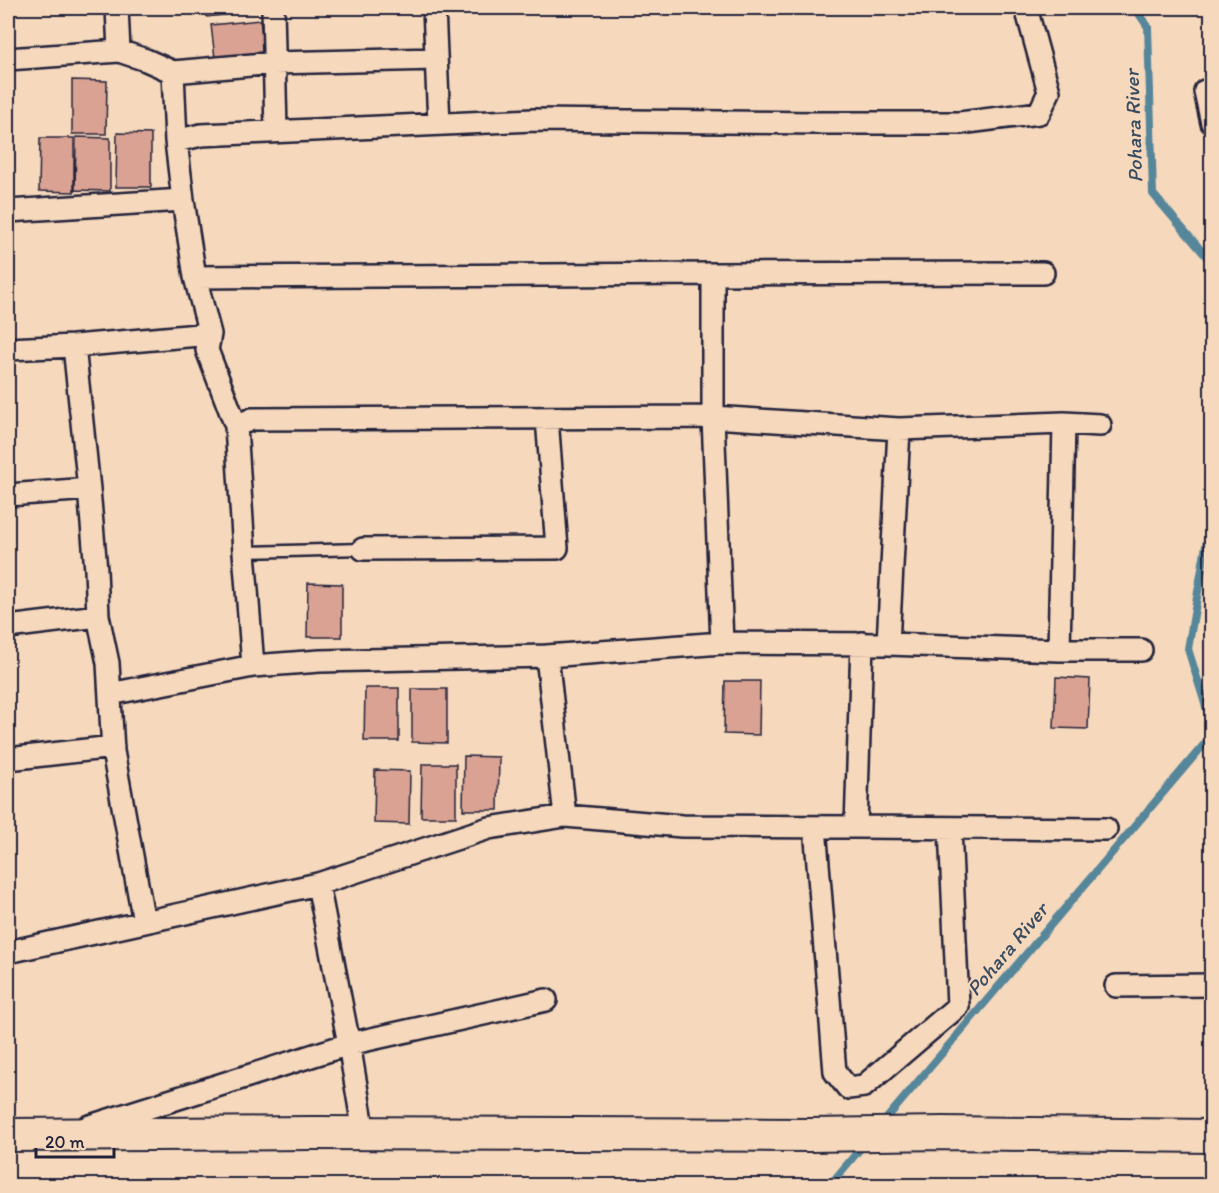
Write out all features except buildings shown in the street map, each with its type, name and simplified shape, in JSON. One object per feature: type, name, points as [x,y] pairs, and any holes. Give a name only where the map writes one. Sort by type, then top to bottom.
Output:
[{"type":"street","points":[[117,8],[119,51]]},
{"type":"street","points":[[273,8],[276,131]]},
{"type":"street","points":[[434,8],[439,124]]},
{"type":"street","points":[[176,141],[201,135],[534,120],[960,123],[1039,112],[1049,92],[1026,8]]},
{"type":"street","points":[[8,59],[119,51],[173,72],[274,63],[436,59]]},
{"type":"street","points":[[173,72],[176,141],[183,200],[195,277],[210,334],[207,350],[236,426],[253,666]]},
{"type":"street","points":[[1205,91],[1212,123]]},
{"type":"street","points":[[8,211],[183,200]]},
{"type":"street","points":[[195,277],[1042,273]]},
{"type":"street","points":[[713,274],[713,417],[722,643]]},
{"type":"street","points":[[8,349],[74,346],[210,334]]},
{"type":"street","points":[[74,346],[89,489],[98,616],[108,663],[113,747],[144,922]]},
{"type":"street","points":[[236,426],[252,419],[713,417],[899,429],[1064,423],[1100,424]]},
{"type":"street","points":[[363,549],[557,548],[547,418]]},
{"type":"street","points":[[1059,650],[1064,423]]},
{"type":"street","points":[[888,644],[899,429]]},
{"type":"street","points":[[8,495],[89,489]]},
{"type":"street","points":[[8,627],[98,616]]},
{"type":"street","points":[[110,693],[253,666],[547,656],[722,643],[1142,650]]},
{"type":"street","points":[[856,827],[862,644]]},
{"type":"street","points":[[547,656],[565,816]]},
{"type":"street","points":[[8,759],[113,747]]},
{"type":"street","points":[[8,952],[318,884],[489,828],[565,816],[682,826],[1106,830]]},
{"type":"street","points":[[815,827],[834,1072],[848,1088],[864,1086],[958,1006],[951,828]]},
{"type":"street","points":[[318,884],[364,1133]]},
{"type":"street","points":[[1116,986],[1212,985]]},
{"type":"street","points":[[63,1135],[349,1044],[546,1000]]},
{"type":"street","points":[[8,1135],[943,1133],[1212,1136]]},
{"type":"lane","points":[[244,552],[363,549]]},
{"type":"waterway","name":"Pohara River","points":[[1135,8],[1148,27],[1153,194],[1212,263]]},
{"type":"waterway","name":"Pohara River","points":[[1212,511],[1188,649],[1212,726]]},
{"type":"waterway","name":"Pohara River","points":[[881,1125],[1212,735]]},
{"type":"waterway","name":"Pohara River","points":[[829,1186],[865,1143]]}]
